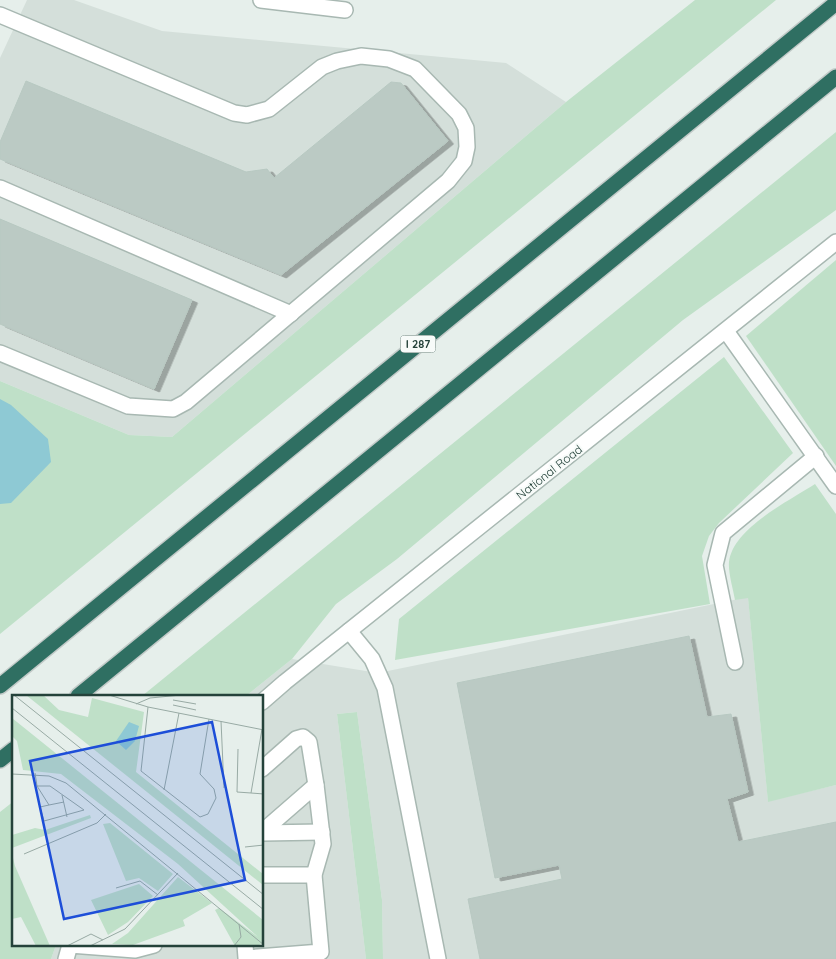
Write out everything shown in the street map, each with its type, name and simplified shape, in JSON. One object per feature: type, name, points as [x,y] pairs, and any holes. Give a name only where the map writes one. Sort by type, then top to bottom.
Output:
[{"type":"highway","name":"I 287","points":[[0,686],[836,3]]},
{"type":"highway","points":[[79,695],[836,77]]},
{"type":"highway","points":[[0,760],[12,751]]},
{"type":"street","points":[[261,0],[345,10]]},
{"type":"street","points":[[0,15],[234,113],[247,115],[268,109],[322,67],[337,61],[361,56],[389,59],[416,69],[459,114],[466,128],[467,147],[464,161],[448,182],[186,402],[173,409],[128,406],[0,352]]},
{"type":"street","points":[[0,188],[291,314]]},
{"type":"street","name":"National Road","points":[[264,700],[349,630],[836,242]]},
{"type":"street","points":[[726,331],[836,486]]},
{"type":"street","points":[[735,662],[715,565],[723,533],[816,456]]},
{"type":"street","points":[[349,630],[372,659],[385,688],[438,959]]},
{"type":"street","points":[[245,946],[246,958],[321,952],[314,875],[323,844],[309,742],[303,737],[296,739],[264,767]]},
{"type":"street","points":[[264,830],[316,785]]},
{"type":"street","points":[[264,832],[322,832]]},
{"type":"street","points":[[264,875],[314,875]]},
{"type":"street","points":[[66,959],[70,946]]},
{"type":"street","points":[[92,946],[135,948],[148,946]]},
{"type":"shaded area","points":[[27,0],[74,0],[162,31],[506,63],[566,102],[172,437],[129,435],[0,381],[0,58]]},
{"type":"shaded area","points":[[748,597],[768,801],[836,785],[836,959],[383,959],[382,900],[357,712],[337,714],[366,959],[51,959],[56,946],[264,946],[264,695],[247,695],[292,659],[378,673]]},
{"type":"green space","points":[[695,0],[776,0],[0,634],[0,381],[129,435],[172,437],[566,102]]},
{"type":"green space","points":[[836,132],[836,210],[683,320],[397,559],[336,604],[292,659],[247,695],[143,695]]},
{"type":"green space","points":[[836,260],[836,466],[746,336]]},
{"type":"green space","points":[[724,357],[793,453],[719,523],[709,536],[702,556],[710,604],[395,660],[399,619]]},
{"type":"green space","points":[[815,484],[836,514],[836,785],[768,802],[748,598],[735,600],[729,562],[740,538],[751,527],[777,507]]},
{"type":"green space","points":[[357,712],[382,900],[383,959],[366,959],[337,714]]},
{"type":"green space","points":[[12,803],[12,946],[56,946],[51,959],[0,959],[0,812]]},
{"type":"water","points":[[0,399],[11,405],[48,439],[51,462],[11,503],[0,504]]},
{"type":"building","points":[[26,81],[246,172],[267,169],[274,178],[391,82],[401,83],[448,141],[281,275],[0,159],[0,142]]},
{"type":"building","points":[[0,219],[192,300],[154,389],[0,324]]},
{"type":"building","points":[[689,636],[707,717],[731,714],[748,792],[727,799],[738,842],[836,822],[836,959],[480,959],[468,899],[562,879],[559,865],[495,878],[457,683]]}]
